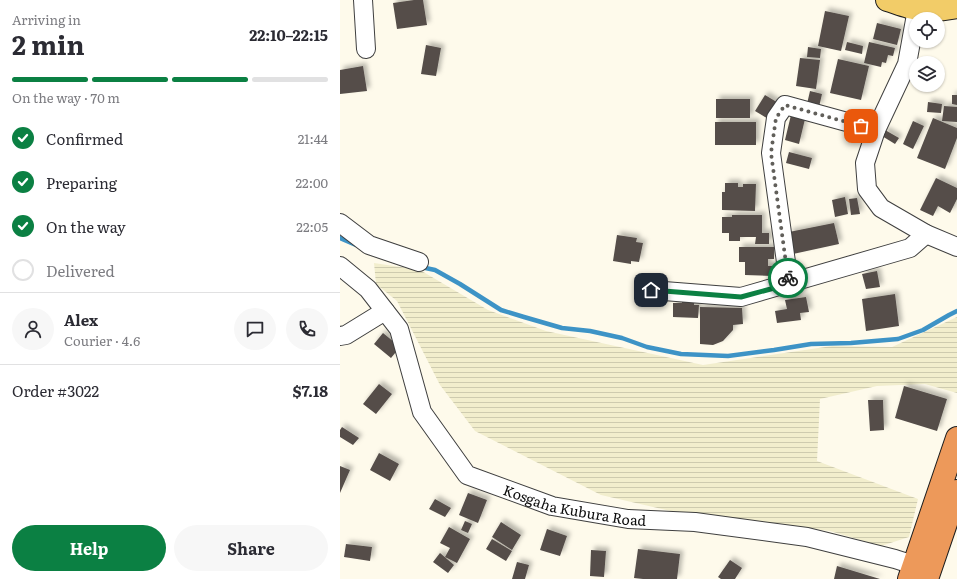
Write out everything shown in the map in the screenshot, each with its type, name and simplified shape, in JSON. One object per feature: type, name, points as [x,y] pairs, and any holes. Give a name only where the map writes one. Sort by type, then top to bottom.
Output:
[{"type":"highway","points":[[920,573],[957,438]]},
{"type":"highway","points":[[920,573],[957,491]]},
{"type":"main road","points":[[887,0],[908,7],[917,8],[934,9],[957,7]]},
{"type":"street","points":[[363,0],[366,49]]},
{"type":"street","points":[[917,8],[907,64],[876,130],[865,163],[867,189],[881,208],[926,234],[957,247]]},
{"type":"street","points":[[789,284],[771,153],[776,118],[785,105],[876,130]]},
{"type":"street","points":[[340,223],[369,245],[419,262]]},
{"type":"street","points":[[651,290],[741,297],[910,248],[926,234]]},
{"type":"street","name":"Kosgaha Kubura Road","points":[[340,266],[368,289],[399,328],[422,412],[467,475],[552,506],[628,519],[695,522],[808,537],[894,559],[920,573]]},
{"type":"street","points":[[340,336],[346,335],[385,311]]},
{"type":"shaded area","points":[[374,263],[420,270],[488,310],[546,331],[703,365],[832,346],[892,347],[957,317],[957,393],[925,384],[877,386],[820,399],[817,461],[918,499],[909,537],[881,546],[830,531],[675,512],[601,495],[475,431],[440,385],[397,301],[376,284]]},
{"type":"building","points":[[423,0],[427,25],[397,29],[393,3]]},
{"type":"building","points":[[825,11],[849,16],[841,51],[818,46]]},
{"type":"building","points":[[877,23],[901,29],[897,45],[873,39]]},
{"type":"building","points":[[847,42],[863,46],[862,54],[845,50]]},
{"type":"building","points":[[869,42],[895,48],[893,56],[888,55],[886,63],[882,62],[881,67],[864,63]]},
{"type":"building","points":[[426,45],[441,48],[436,76],[421,74]]},
{"type":"building","points":[[808,47],[821,49],[820,58],[807,57]]},
{"type":"building","points":[[800,58],[820,60],[816,89],[796,86]]},
{"type":"building","points":[[838,59],[869,66],[861,100],[830,93]]},
{"type":"building","points":[[363,66],[367,91],[340,94],[340,70]]},
{"type":"building","points":[[810,91],[822,94],[819,107],[807,104]]},
{"type":"building","points":[[765,95],[780,104],[770,120],[755,111]]},
{"type":"building","points":[[952,95],[957,95],[957,105],[952,104]]},
{"type":"building","points":[[716,99],[750,99],[750,118],[716,118]]},
{"type":"building","points":[[928,102],[942,104],[941,113],[927,112]]},
{"type":"building","points":[[944,106],[957,107],[957,122],[942,121]]},
{"type":"building","points":[[791,115],[805,119],[799,144],[785,140]]},
{"type":"building","points":[[933,118],[957,128],[957,138],[945,169],[917,158]]},
{"type":"building","points":[[913,121],[924,126],[913,149],[903,144]]},
{"type":"building","points":[[715,122],[756,122],[756,145],[715,145]]},
{"type":"building","points":[[885,130],[899,138],[895,144],[882,136]]},
{"type":"building","points":[[789,152],[812,158],[809,169],[786,163]]},
{"type":"building","points":[[936,178],[957,188],[957,199],[950,213],[938,206],[933,216],[920,210]]},
{"type":"building","points":[[725,183],[738,183],[738,187],[743,187],[743,184],[756,184],[755,211],[722,210],[722,192],[725,192]]},
{"type":"building","points":[[845,197],[848,214],[835,217],[832,200]]},
{"type":"building","points":[[857,198],[860,214],[851,215],[849,199]]},
{"type":"building","points":[[732,215],[762,215],[762,233],[769,233],[769,244],[755,244],[756,237],[740,237],[740,241],[729,241],[729,233],[722,233],[722,217],[732,217]]},
{"type":"building","points":[[834,223],[839,244],[793,254],[789,232]]},
{"type":"building","points":[[617,235],[637,238],[636,242],[643,243],[639,262],[631,261],[631,264],[613,261]]},
{"type":"building","points":[[739,247],[774,247],[774,259],[768,259],[768,266],[773,266],[773,276],[745,275],[745,262],[739,262]]},
{"type":"building","points":[[877,271],[880,287],[866,289],[862,274]]},
{"type":"building","points":[[895,294],[899,326],[866,331],[862,299]]},
{"type":"building","points":[[682,296],[695,297],[694,305],[699,305],[698,318],[673,317],[673,303],[682,303]]},
{"type":"building","points":[[806,297],[809,312],[800,313],[801,320],[777,323],[775,311],[787,309],[785,300]]},
{"type":"building","points":[[700,307],[742,308],[743,324],[733,325],[733,330],[723,341],[713,345],[700,344]]},
{"type":"building","points":[[383,333],[400,347],[391,358],[374,344]]},
{"type":"building","points":[[379,384],[392,394],[376,414],[363,404]]},
{"type":"building","points":[[904,386],[947,399],[937,431],[895,418]]},
{"type":"building","points":[[868,400],[883,400],[884,430],[870,431]]},
{"type":"building","points":[[342,427],[359,438],[353,445],[340,437],[340,430]]},
{"type":"building","points":[[379,453],[399,464],[390,481],[370,470]]},
{"type":"building","points":[[340,466],[350,470],[340,493]]},
{"type":"building","points":[[468,493],[487,500],[478,523],[459,515]]},
{"type":"building","points":[[435,499],[451,508],[445,517],[429,509]]},
{"type":"building","points":[[465,521],[472,524],[468,533],[461,530]]},
{"type":"building","points":[[501,522],[521,535],[512,550],[492,537]]},
{"type":"building","points":[[449,527],[470,539],[457,563],[445,557],[450,548],[440,543]]},
{"type":"building","points":[[547,529],[567,536],[560,556],[540,550]]},
{"type":"building","points":[[492,539],[512,551],[506,561],[486,549]]},
{"type":"building","points":[[346,544],[372,547],[370,561],[344,557]]},
{"type":"building","points":[[638,549],[680,554],[677,579],[634,578]]},
{"type":"building","points":[[591,550],[606,551],[604,577],[590,576]]},
{"type":"building","points":[[440,553],[454,565],[448,573],[433,562]]},
{"type":"building","points":[[730,560],[742,568],[735,579],[721,579],[718,577]]},
{"type":"building","points":[[517,562],[529,565],[525,579],[512,579]]},
{"type":"building","points":[[837,566],[880,579],[834,579]]},
{"type":"waterway","points":[[340,238],[356,245]]},
{"type":"waterway","points":[[421,267],[435,270],[501,310],[562,328],[590,331],[622,338],[647,347],[681,354],[728,356],[811,344],[851,343],[898,339],[923,330],[957,311]]},
{"type":"way so far","points":[[788,278],[771,153],[776,118],[785,105],[861,126]]},
{"type":"route","points":[[651,290],[741,297],[789,284],[788,278]]}]
